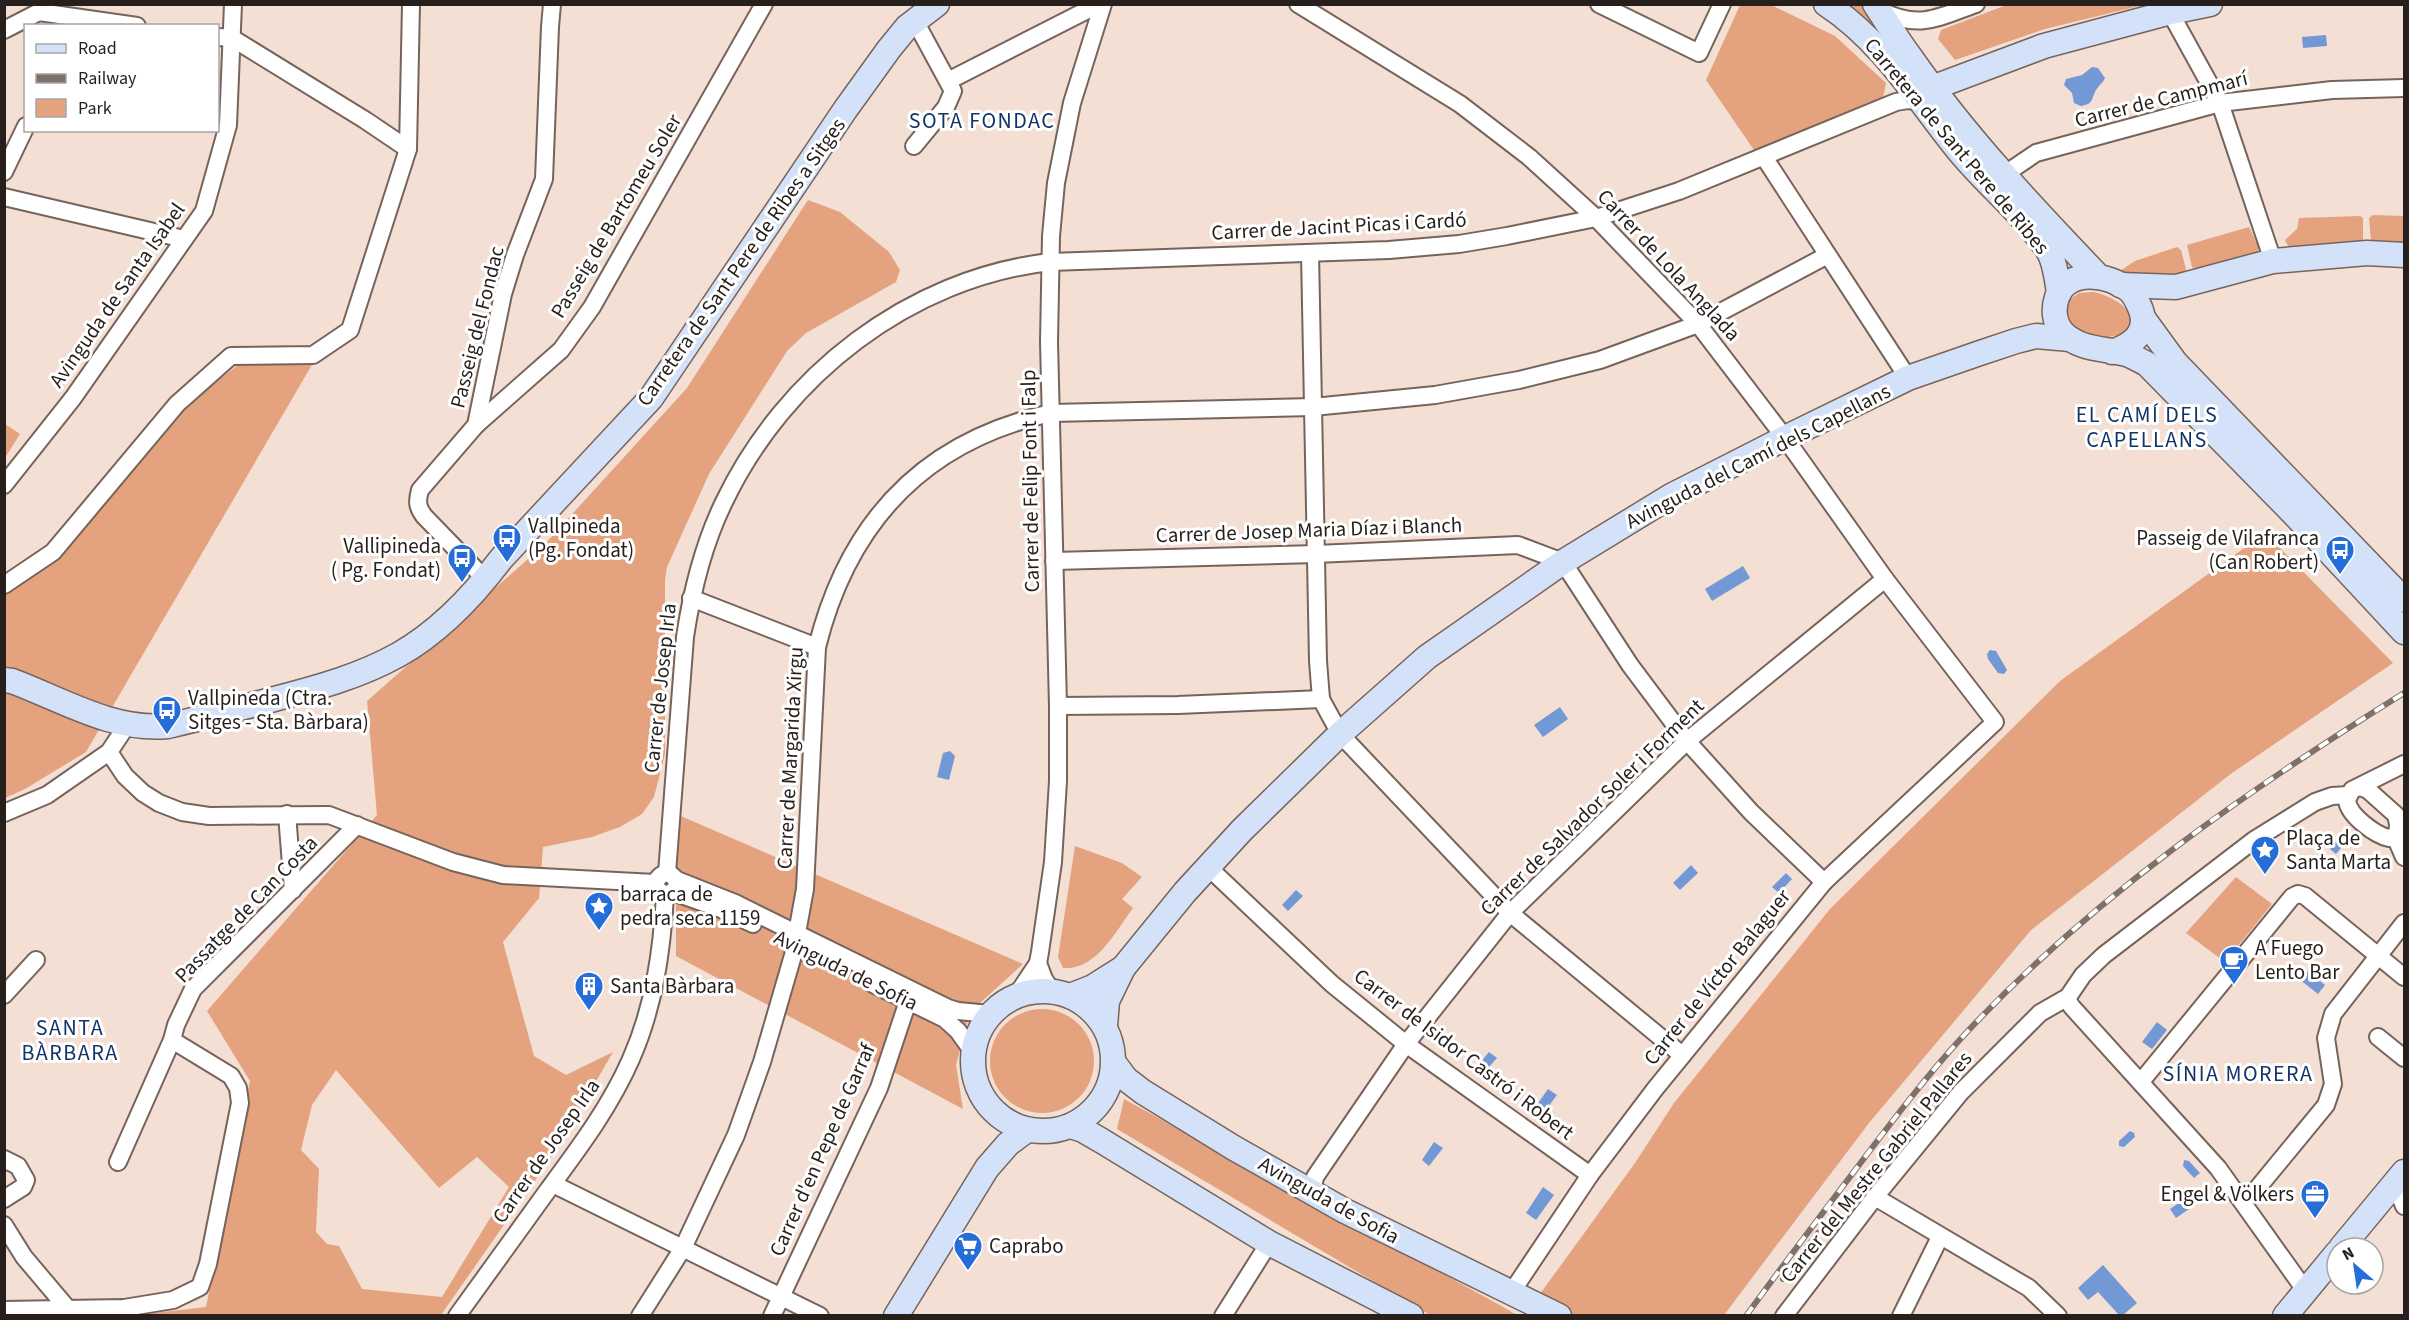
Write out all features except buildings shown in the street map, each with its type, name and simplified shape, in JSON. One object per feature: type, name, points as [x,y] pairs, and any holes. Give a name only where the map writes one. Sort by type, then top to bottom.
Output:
[{"type":"street","name":"Avinguda de Santa Isabel","points":[[4,485],[73,398],[204,211],[228,124],[225,37],[233,4]]},
{"type":"street","points":[[4,585],[53,552],[177,404],[231,356],[314,355],[350,330],[408,149],[411,4]]},
{"type":"street","name":"Passeig del Fondac","points":[[485,579],[418,509],[417,499],[420,490],[476,425],[504,294],[515,255],[544,178],[552,4]]},
{"type":"street","name":"Passeig de Bartomeu Soler","points":[[476,425],[561,350],[592,307],[764,4]]},
{"type":"street","name":"Carretera de Sant Pere de Ribes a Sitges","points":[[4,680],[21,684],[89,713],[127,725],[148,728],[168,726],[343,681],[399,654],[422,639],[443,622],[485,579],[651,398],[845,110],[889,49],[915,21],[937,4]]},
{"type":"street","points":[[948,81],[1098,4]]},
{"type":"street","name":"Carrer de Felip Font i Falp","points":[[1016,996],[1038,963],[1053,862],[1058,781],[1049,342],[1050,262],[1056,183],[1070,114],[1103,4]]},
{"type":"street","name":"Carrer de Lola Anglada","points":[[1298,4],[1460,104],[1529,157],[1596,218],[1698,324],[1785,438],[1885,579],[1995,722]]},
{"type":"street","points":[[1599,4],[1699,53],[1722,4]]},
{"type":"street","points":[[1877,7],[1900,19],[1923,22],[1976,4]]},
{"type":"street","points":[[1929,96],[1940,85],[2044,46],[2168,8],[2210,4]]},
{"type":"street","name":"Carretera de Sant Pere de Ribes","points":[[1825,6],[1866,36],[1902,76],[1929,96],[2109,281]]},
{"type":"street","name":"Carretera de Sant Pere de Ribes","points":[[1877,7],[1911,59],[1956,147],[2049,251],[2057,279],[2056,302]]},
{"type":"street","points":[[2168,8],[2220,103],[2273,261]]},
{"type":"street","points":[[4,30],[39,14],[120,24]]},
{"type":"street","points":[[914,146],[953,95],[948,81],[915,21]]},
{"type":"street","points":[[225,37],[365,120],[408,149]]},
{"type":"street","points":[[1896,102],[1901,97],[1904,87],[1902,76]]},
{"type":"street","name":"Carrer de Campmarí","points":[[2005,174],[2036,153],[2220,103],[2332,90],[2404,88]]},
{"type":"street","name":"Carrer de Jacint Picas i Cardó","points":[[1050,262],[1389,250],[1459,244],[1596,218],[1679,190],[1896,102],[1929,96]]},
{"type":"street","points":[[4,172],[24,130]]},
{"type":"street","points":[[1764,157],[1908,378]]},
{"type":"street","points":[[4,197],[184,239]]},
{"type":"street","points":[[1310,253],[1318,661],[1321,699],[1340,734],[1510,913],[1682,1055]]},
{"type":"street","points":[[2112,352],[2132,343],[2141,333],[2142,316],[2154,300],[2176,287],[2273,261],[2355,254],[2404,255]]},
{"type":"street","name":"Carrer de Margarida Xirgu","points":[[640,1316],[683,1248],[736,1135],[762,1062],[796,939],[805,889],[817,648],[826,610],[850,557],[873,522],[894,497],[920,473],[965,444],[1024,419],[1051,413],[1313,407],[1435,395],[1519,380],[1600,360],[1698,324],[1826,255]]},
{"type":"street","name":"Carrer de Josep Irla","points":[[457,1316],[603,1113],[632,1058],[647,1014],[657,974],[667,884],[685,637],[691,598],[715,523],[743,466],[777,417],[823,369],[875,328],[927,298],[987,275],[1025,265],[1050,262]]},
{"type":"street","points":[[2176,287],[2085,277],[2074,280],[2056,302],[2056,320],[2060,330],[2070,339],[2085,346],[2123,353],[2147,364],[2296,516],[2404,632]]},
{"type":"street","points":[[2109,281],[2130,291],[2137,301],[2142,316],[2175,362],[2404,600]]},
{"type":"street","name":"Avinguda del Camí dels Capellans","points":[[1104,1026],[1107,1001],[1123,968],[1208,867],[1242,830],[1340,734],[1426,657],[1563,562],[1671,496],[1908,378],[2016,340],[2040,326],[2056,302]]},
{"type":"street","name":"Avinguda del Camí dels Capellans","points":[[2016,340],[2045,336],[2070,339]]},
{"type":"street","name":"Carrer de Josep Maria Díaz i Blanch","points":[[1054,561],[1316,554],[1518,545],[1563,562]]},
{"type":"street","points":[[1563,562],[1630,665],[1686,741],[1751,812],[1824,882]]},
{"type":"street","name":"Carrer de Salvador Soler i Forment","points":[[1312,1193],[1315,1177],[1406,1044],[1510,913],[1686,741],[1885,579]]},
{"type":"street","points":[[691,598],[817,648]]},
{"type":"street","points":[[1058,706],[1178,705],[1321,699]]},
{"type":"street","name":"Carrer de Víctor Balaguer","points":[[1511,1293],[1590,1175],[1682,1055],[1824,882],[1995,722]]},
{"type":"street","points":[[4,813],[46,795],[109,752],[127,725]]},
{"type":"street","name":"Avinguda de Sofia","points":[[109,752],[125,776],[143,793],[159,803],[182,812],[209,816],[328,815],[453,862],[503,875],[667,884],[948,1008],[990,1014]]},
{"type":"street","points":[[2390,808],[2384,787],[2386,781],[2399,767]]},
{"type":"street","name":"Carrer del Mestre Gabriel Pallares","points":[[1789,1314],[1875,1197],[1961,1092],[2040,1013],[2068,997],[2083,975],[2104,955],[2254,840],[2315,802],[2354,791],[2399,767]]},
{"type":"street","points":[[2397,835],[2383,837],[2348,808],[2354,791],[2368,790],[2390,808],[2398,819],[2397,835],[2404,857]]},
{"type":"street","points":[[287,814],[293,890]]},
{"type":"street","name":"Passatge de Can Costa","points":[[118,1162],[193,989],[357,825]]},
{"type":"street","name":"Carrer de Isidor Castró i Robert","points":[[1208,867],[1332,984],[1406,1044],[1590,1175]]},
{"type":"street","points":[[2142,1084],[2144,1078],[2284,906],[2298,894],[2305,896],[2404,977]]},
{"type":"street","points":[[2238,1195],[2248,1196],[2256,1190],[2326,1105],[2333,1084],[2327,1045],[2329,1026],[2341,1002],[2404,923]]},
{"type":"street","name":"Avinguda de Sofia","points":[[796,939],[945,1019],[958,1031],[973,1052]]},
{"type":"street","points":[[4,994],[36,960]]},
{"type":"street","points":[[1038,963],[1044,979],[1061,994],[1090,1008],[1104,1026],[1112,1044],[1114,1063],[1110,1083],[1101,1101],[1088,1116],[1071,1126],[1049,1132],[1027,1130],[1006,1122],[990,1109],[979,1092],[973,1072],[973,1052],[979,1032],[990,1014],[1016,996],[1035,991],[1061,994]]},
{"type":"street","name":"Avinguda del Camí dels Capellans","points":[[1061,994],[1093,987],[1123,968]]},
{"type":"street","points":[[2068,997],[2072,1007],[2218,1168],[2305,1290]]},
{"type":"street","name":"Carrer d'en Pepe de Garraf","points":[[772,1316],[879,1088],[908,1001]]},
{"type":"street","points":[[2378,1037],[2404,1058]]},
{"type":"street","points":[[4,1310],[124,1308],[173,1300],[200,1287],[208,1263],[240,1103],[238,1088],[231,1076],[172,1041]]},
{"type":"street","name":"Avinguda de Sofia","points":[[1114,1063],[1126,1079],[1143,1092],[1312,1193],[1400,1239],[1559,1316]]},
{"type":"street","points":[[987,1168],[994,1134],[990,1109]]},
{"type":"street","points":[[1071,1126],[1102,1141],[1269,1243],[1411,1316]]},
{"type":"street","points":[[896,1316],[987,1168],[1008,1144],[1027,1130]]},
{"type":"street","points":[[4,1159],[18,1166],[26,1180],[23,1187],[4,1199]]},
{"type":"street","points":[[553,1184],[820,1316]]},
{"type":"street","points":[[2353,1236],[2401,1187]]},
{"type":"street","points":[[1875,1197],[2029,1288],[2054,1314]]},
{"type":"street","points":[[4,1225],[24,1257],[68,1309]]},
{"type":"street","points":[[1901,1316],[1940,1237]]},
{"type":"street","points":[[1223,1316],[1269,1243]]},
{"type":"street","points":[[2285,1316],[2325,1267]]},
{"type":"green space","points":[[1769,4],[1835,36],[1886,83],[1883,98],[1756,153],[1706,80],[1740,5]]},
{"type":"green space","points":[[2009,4],[2143,5],[2045,29],[1955,60],[1938,39],[1941,30]]},
{"type":"green space","points":[[1841,5],[1866,5],[1898,52]]},
{"type":"green space","points":[[808,200],[840,212],[889,252],[900,270],[896,282],[806,333],[787,351],[709,474],[667,567],[665,580],[665,754],[654,797],[642,814],[620,827],[592,837],[543,847],[539,898],[503,942],[534,1056],[566,1075],[613,1052],[557,1149],[441,1315],[129,1316],[206,1307],[250,1081],[207,1011],[377,815],[367,701],[544,545],[687,388]],"holes":[[[336,1070],[439,1188],[477,1157],[509,1187],[442,1297],[362,1289],[339,1246],[327,1244],[316,1232],[319,1169],[301,1150],[312,1105]]]},
{"type":"green space","points":[[2373,215],[2404,216],[2404,243],[2371,241],[2369,218]]},
{"type":"green space","points":[[2360,216],[2363,218],[2363,240],[2360,242],[2292,247],[2288,246],[2285,240],[2297,229],[2299,218]]},
{"type":"green space","points":[[2249,227],[2259,248],[2257,253],[2196,269],[2192,267],[2187,245]]},
{"type":"green space","points":[[2177,247],[2181,250],[2186,269],[2184,273],[2154,279],[2123,274],[2120,271],[2135,261]]},
{"type":"green space","points":[[2093,292],[2115,300],[2128,311],[2131,317],[2130,324],[2125,331],[2111,337],[2102,337],[2084,332],[2071,322],[2066,314],[2066,302],[2079,293]]},
{"type":"green space","points":[[313,363],[86,752],[25,789],[5,798],[5,593],[71,545],[182,408],[238,365]]},
{"type":"green space","points":[[5,424],[20,434],[5,458]]},
{"type":"green space","points":[[2265,533],[2393,663],[2232,773],[2031,930],[1869,1123],[1724,1315],[1572,1315],[1540,1294],[1635,1163],[1674,1103],[1830,909],[2060,681]]},
{"type":"green space","points":[[676,814],[1023,964],[970,1012],[956,1065],[963,1109],[676,956]]},
{"type":"green space","points":[[1075,846],[1122,863],[1142,877],[1122,899],[1133,908],[1104,948],[1085,963],[1063,968],[1058,957]]},
{"type":"green space","points":[[2236,877],[2272,904],[2225,962],[2186,933]]},
{"type":"green space","points":[[1042,1009],[1062,1013],[1079,1024],[1090,1041],[1094,1061],[1090,1081],[1079,1098],[1062,1109],[1042,1113],[1022,1109],[1005,1098],[994,1081],[990,1061],[994,1041],[1005,1024],[1022,1013]]},
{"type":"green space","points":[[1124,1099],[1517,1315],[1430,1315],[1117,1129]]},
{"type":"water","points":[[2326,35],[2327,46],[2303,48],[2302,37]]},
{"type":"water","points":[[2092,67],[2098,68],[2105,78],[2096,90],[2092,101],[2081,106],[2074,103],[2072,93],[2064,85],[2066,79],[2082,75]]},
{"type":"water","points":[[1743,566],[1750,578],[1712,601],[1705,589]]},
{"type":"water","points":[[1990,650],[1996,651],[2007,670],[2004,674],[1998,673],[1988,659],[1987,654]]},
{"type":"water","points":[[1560,707],[1568,719],[1543,737],[1534,725]]},
{"type":"water","points":[[950,751],[955,756],[949,780],[937,777],[943,753]]},
{"type":"water","points":[[2343,833],[2349,838],[2336,854],[2330,849]]},
{"type":"water","points":[[1691,865],[1698,873],[1680,890],[1673,883]]},
{"type":"water","points":[[1786,873],[1792,879],[1779,893],[1772,887]]},
{"type":"water","points":[[1296,890],[1303,896],[1288,911],[1282,905]]},
{"type":"water","points":[[2306,970],[2325,985],[2318,994],[2299,979]]},
{"type":"water","points":[[2157,1022],[2167,1030],[2152,1049],[2142,1042]]},
{"type":"water","points":[[1489,1052],[1497,1058],[1481,1076],[1474,1070]]},
{"type":"water","points":[[1548,1089],[1557,1095],[1542,1115],[1534,1109]]},
{"type":"water","points":[[2130,1131],[2135,1137],[2124,1147],[2119,1146],[2119,1141]]},
{"type":"water","points":[[1434,1142],[1443,1148],[1429,1166],[1422,1160]]},
{"type":"water","points":[[2184,1160],[2189,1161],[2200,1173],[2194,1178],[2183,1166]]},
{"type":"water","points":[[1543,1187],[1554,1195],[1536,1220],[1526,1213]]},
{"type":"water","points":[[2186,1198],[2192,1207],[2176,1218],[2170,1209]]},
{"type":"water","points":[[2103,1265],[2137,1303],[2123,1315],[2119,1315],[2098,1292],[2088,1300],[2078,1288]]},
{"type":"railway","points":[[1746,1316],[1911,1098],[1966,1033],[2015,983],[2066,936],[2174,848],[2230,807],[2404,693]]},
{"type":"railway","points":[[1783,1279],[1818,1233]]},
{"type":"place","name":"Vallpineda (Pg. Fondat)","points":[[507,564]]},
{"type":"place","name":"Passeig de Vilafranca (Can Robert)","points":[[2340,576]]},
{"type":"place","name":"Vallipineda ( Pg. Fondat)","points":[[462,584]]},
{"type":"place","name":"Vallpineda (Ctra. Sitges - Sta. Bàrbara)","points":[[167,736]]},
{"type":"place","name":"Plaça de Santa Marta","points":[[2265,876]]},
{"type":"place","name":"barraca de pedra seca 1159","points":[[599,932]]},
{"type":"place","name":"A Fuego Lento Bar","points":[[2234,986]]},
{"type":"place","name":"Santa Bàrbara","points":[[589,1012]]},
{"type":"place","name":"Engel & Völkers","points":[[2315,1220]]},
{"type":"place","name":"Caprabo","points":[[968,1272]]},
{"type":"district","name":"SOTA FONDAC","points":[[982,120]]},
{"type":"district","name":"EL CAMÍ DELS CAPELLANS","points":[[2147,426]]},
{"type":"district","name":"SANTA BÀRBARA","points":[[70,1040]]},
{"type":"district","name":"SÍNIA MORERA","points":[[2238,1073]]}]
